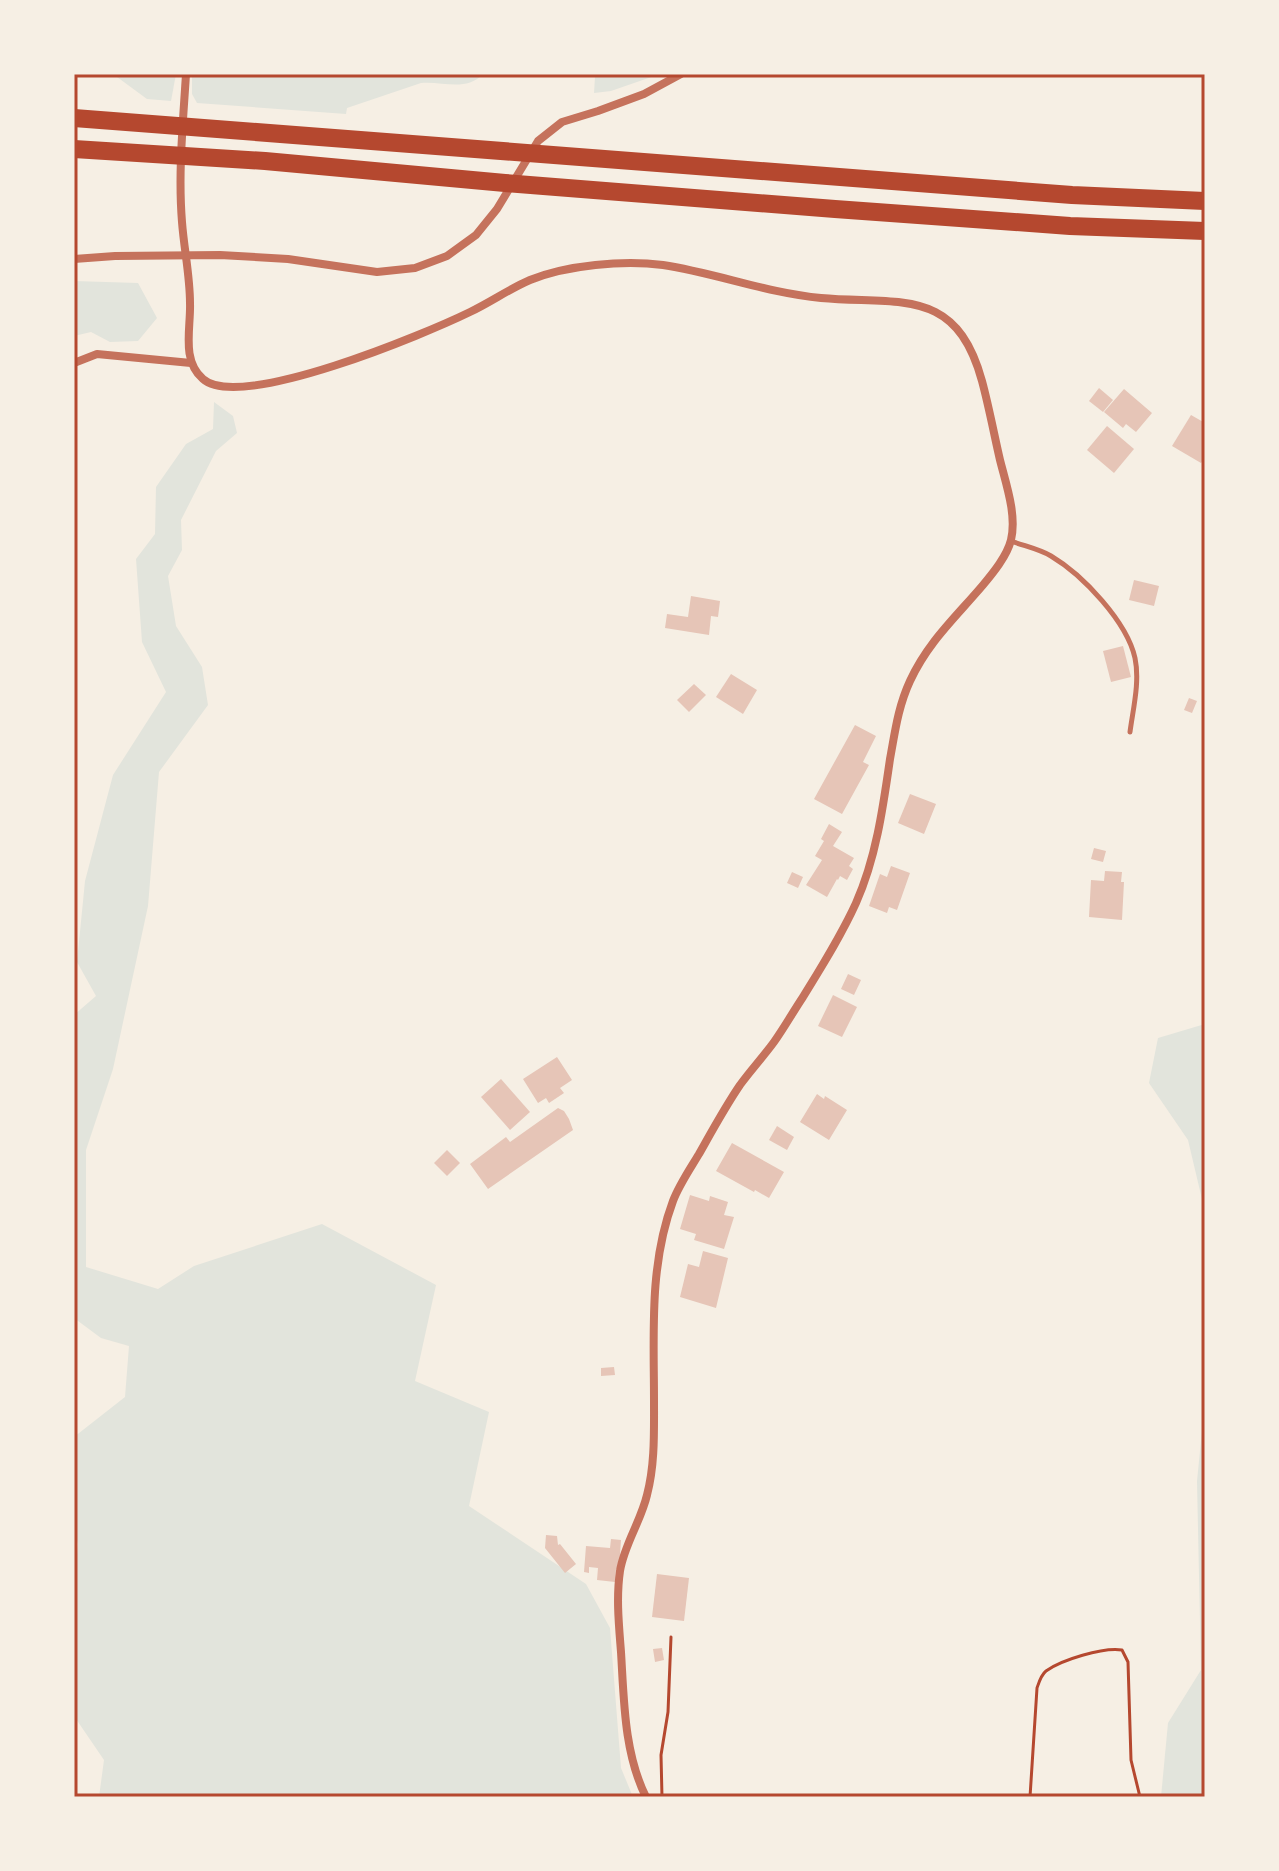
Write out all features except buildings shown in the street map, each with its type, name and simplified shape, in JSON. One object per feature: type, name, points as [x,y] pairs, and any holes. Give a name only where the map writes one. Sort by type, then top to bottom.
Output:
[{"type":"highway","points":[[74,118],[1072,195],[1205,201]]},
{"type":"highway","points":[[74,149],[1070,226],[1205,231]]},
{"type":"street","points":[[186,74],[180,187],[190,299],[189,345],[191,363],[206,383],[216,387],[255,386],[292,378],[369,354],[471,312],[531,279],[573,269],[615,264],[664,265],[818,298],[913,304],[937,312],[956,327],[971,347],[982,380],[1008,493],[1012,518],[1011,541],[997,567],[932,642],[911,678],[894,725],[873,856],[858,899],[835,946],[774,1042],[726,1107],[675,1196],[661,1241],[654,1296],[654,1435],[648,1494],[620,1568],[618,1611],[628,1736],[635,1773],[646,1797]]},
{"type":"street","points":[[74,259],[186,254],[288,259],[377,272],[415,268],[447,256],[476,235],[497,209],[538,141],[562,122],[644,94],[681,74]]},
{"type":"street","points":[[74,363],[97,354],[191,363]]},
{"type":"lane","points":[[1011,541],[1050,556],[1075,574],[1110,611],[1128,636],[1136,661],[1136,691],[1130,732]]},
{"type":"path","points":[[662,1797],[661,1755],[668,1712],[671,1637]]},
{"type":"path","points":[[1030,1797],[1037,1688],[1043,1673],[1065,1661],[1112,1648],[1122,1650],[1128,1662],[1131,1760],[1140,1797]]},
{"type":"shaded area","points":[[113,74],[176,74],[171,101],[147,99]]},
{"type":"shaded area","points":[[192,74],[483,74],[469,83],[421,83],[347,108],[346,114],[197,103],[192,94]]},
{"type":"shaded area","points":[[594,74],[660,74],[611,91],[594,93]]},
{"type":"shaded area","points":[[74,281],[138,283],[157,318],[138,341],[110,342],[91,332],[74,336]]},
{"type":"shaded area","points":[[214,402],[233,416],[237,433],[216,451],[181,520],[182,550],[168,576],[176,626],[202,667],[208,705],[159,772],[148,906],[113,1069],[86,1150],[86,1267],[158,1289],[194,1266],[322,1224],[436,1285],[415,1381],[489,1412],[469,1506],[586,1584],[610,1628],[621,1768],[633,1797],[99,1797],[104,1760],[74,1716],[74,1587],[78,1544],[74,1527],[74,1437],[125,1397],[129,1346],[101,1338],[74,1318],[74,1015],[96,996],[77,962],[85,881],[113,775],[166,692],[142,642],[136,559],[155,534],[156,487],[186,444],[213,429]]},
{"type":"shaded area","points":[[1205,1024],[1205,1212],[1188,1140],[1149,1083],[1158,1038]]},
{"type":"shaded area","points":[[1205,1401],[1205,1797],[1161,1797],[1168,1723],[1201,1670],[1197,1481]]}]
